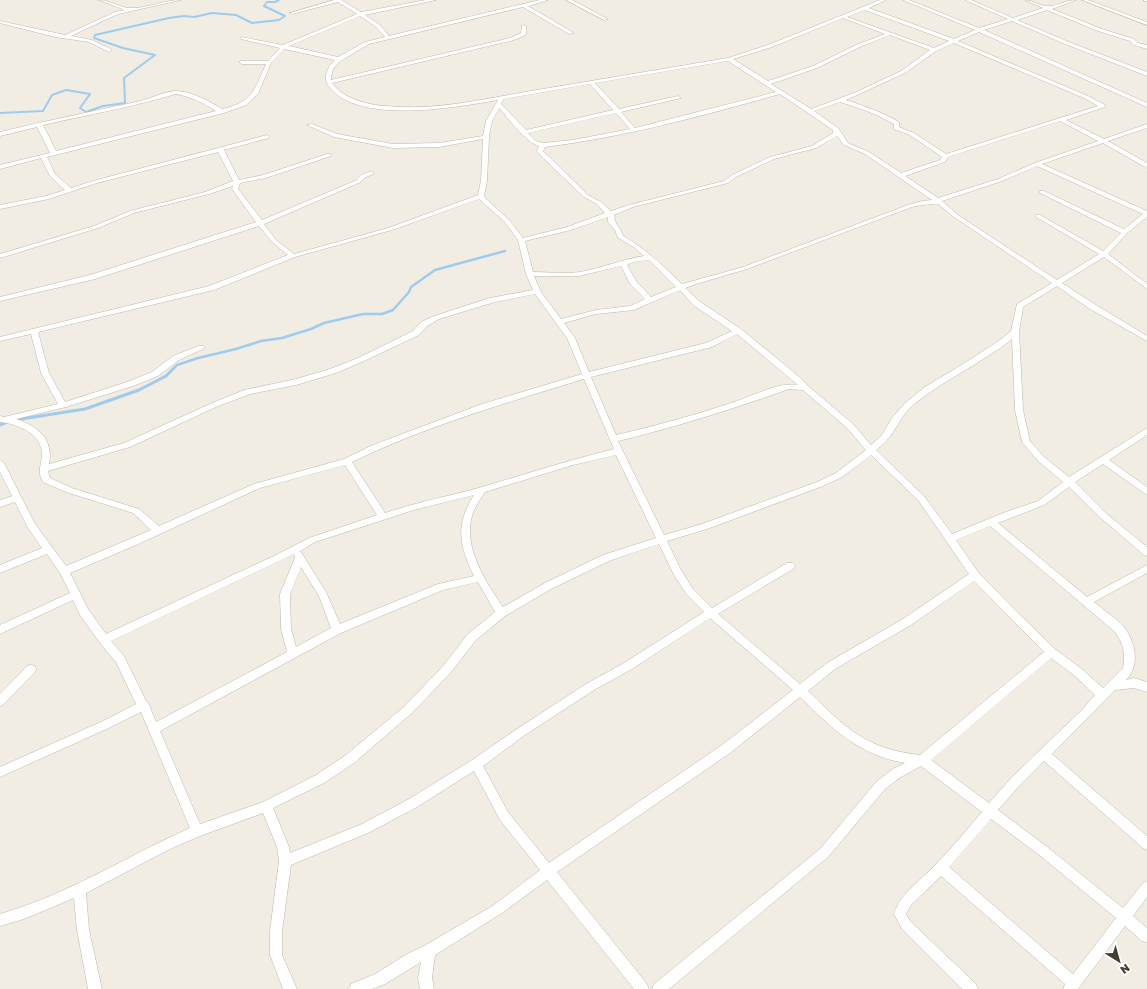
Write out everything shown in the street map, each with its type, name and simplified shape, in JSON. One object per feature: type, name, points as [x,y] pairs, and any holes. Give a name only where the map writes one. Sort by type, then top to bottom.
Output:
[{"type":"street","points":[[101,0],[130,10]]},
{"type":"street","points":[[65,37],[117,14],[179,0]]},
{"type":"street","points":[[292,13],[338,0],[376,24],[387,37]]},
{"type":"street","points":[[0,167],[234,108],[250,100],[256,93],[269,63],[282,47],[360,14],[434,0]]},
{"type":"street","points":[[546,0],[367,43],[340,59],[330,69],[328,76],[330,82],[332,87],[337,92],[349,100],[389,108],[430,108],[502,98],[729,59],[770,46],[884,0]]},
{"type":"street","points":[[568,0],[606,19]]},
{"type":"street","points":[[905,0],[979,30],[1147,106]]},
{"type":"street","points":[[967,0],[1067,44],[1147,74]]},
{"type":"street","points":[[1027,0],[1100,30],[1126,38],[1147,48]]},
{"type":"street","points":[[810,111],[840,100],[903,72],[934,50],[979,30],[1074,0]]},
{"type":"street","points":[[1084,0],[1147,24]]},
{"type":"street","points":[[523,5],[571,33]]},
{"type":"street","points":[[865,8],[953,41],[1080,94],[1103,106],[1062,120],[1016,132],[945,156],[943,161],[899,176]]},
{"type":"street","points":[[844,17],[934,50]]},
{"type":"street","points":[[0,22],[65,37],[90,41],[109,50]]},
{"type":"street","points":[[330,82],[512,39],[524,34],[524,26]]},
{"type":"street","points":[[768,84],[815,68],[858,46],[889,34]]},
{"type":"street","points":[[243,38],[340,59]]},
{"type":"street","points":[[729,59],[836,129],[846,144],[867,153],[939,202],[956,216],[1056,282],[1147,339]]},
{"type":"street","points":[[242,62],[269,63]]},
{"type":"street","points":[[591,82],[633,130]]},
{"type":"street","points":[[0,134],[39,124],[139,103],[176,92],[189,95],[210,104],[222,112]]},
{"type":"street","points":[[498,104],[523,132],[534,142],[543,145],[565,143],[633,130],[781,92]]},
{"type":"street","points":[[502,98],[489,121],[486,137],[484,181],[481,196],[483,200],[507,221],[521,240],[530,274],[537,292],[571,338],[613,439],[677,572],[690,592],[711,613],[800,690],[836,725],[862,744],[903,758],[922,760],[1085,884],[1147,936]]},
{"type":"street","points":[[523,132],[678,98]]},
{"type":"street","points":[[840,100],[867,108],[889,118],[897,123],[896,128],[912,134],[945,156]]},
{"type":"street","points":[[1062,120],[1147,166]]},
{"type":"street","points":[[39,124],[54,154]]},
{"type":"street","points":[[310,125],[336,136],[393,146],[439,145],[486,137]]},
{"type":"street","points":[[559,322],[596,312],[623,310],[693,282],[745,268],[910,206],[922,203],[939,202],[941,199],[1000,180],[1037,164],[1105,142],[1147,126]]},
{"type":"street","points":[[521,240],[569,229],[611,215],[631,206],[726,182],[734,176],[772,158],[814,147],[836,134],[836,129]]},
{"type":"street","points":[[0,207],[47,198],[69,190],[267,137]]},
{"type":"street","points":[[543,145],[540,148],[540,151],[545,157],[586,196],[598,203],[611,215],[611,222],[618,230],[620,237],[650,258],[702,308],[738,331],[800,382],[805,388],[850,426],[871,450],[921,498],[975,575],[1051,652],[1079,673],[1103,695]]},
{"type":"street","points":[[220,149],[237,182],[235,189],[274,241],[293,256]]},
{"type":"street","points":[[0,256],[96,227],[132,212],[237,182],[264,177],[329,155]]},
{"type":"street","points":[[42,156],[52,175],[69,190]]},
{"type":"street","points":[[1037,164],[1147,213],[1125,232],[1104,254],[1056,282],[1020,306],[1015,332],[1019,410],[1026,442],[1105,517],[1147,552]]},
{"type":"street","points":[[0,299],[92,277],[260,223],[360,181],[362,177],[371,173]]},
{"type":"street","points":[[1042,192],[1125,232]]},
{"type":"street","points":[[0,339],[211,288],[293,256],[390,229],[481,196]]},
{"type":"street","points":[[1038,216],[1142,278],[1147,287]]},
{"type":"street","points":[[530,274],[579,274],[623,264],[631,260],[650,258]]},
{"type":"street","points":[[623,264],[633,282],[650,300]]},
{"type":"street","points":[[43,469],[95,455],[138,440],[210,406],[241,394],[304,380],[335,370],[416,333],[423,325],[430,321],[457,311],[494,298],[513,294],[537,292]]},
{"type":"street","points":[[34,330],[45,373],[63,405]]},
{"type":"street","points":[[64,571],[257,486],[347,460],[412,433],[485,406],[653,357],[709,345],[738,331]]},
{"type":"street","points":[[0,920],[24,913],[80,890],[168,844],[197,831],[266,806],[320,779],[356,755],[409,710],[447,669],[472,637],[501,613],[548,586],[606,558],[662,539],[704,528],[820,484],[838,475],[871,450],[885,437],[895,420],[908,405],[928,388],[986,353],[1015,332]]},
{"type":"street","points":[[2,419],[63,405],[130,384],[149,376],[176,358],[201,348]]},
{"type":"street","points":[[613,439],[647,431],[738,404],[788,386],[805,388]]},
{"type":"street","points":[[2,419],[36,432],[46,451],[43,469],[46,480],[69,490],[136,511],[158,530]]},
{"type":"street","points":[[949,539],[1006,515],[1041,503],[1069,482],[1147,431]]},
{"type":"street","points":[[104,640],[279,558],[296,548],[332,533],[383,517],[482,490],[572,462],[619,450]]},
{"type":"street","points":[[347,460],[383,517]]},
{"type":"street","points":[[1103,460],[1147,492]]},
{"type":"street","points":[[0,463],[31,526],[64,571],[84,612],[120,659],[144,705],[197,831]]},
{"type":"street","points":[[482,490],[466,518],[465,535],[469,553],[480,578],[501,613]]},
{"type":"street","points":[[0,504],[16,498]]},
{"type":"street","points":[[970,989],[902,919],[900,914],[902,908],[907,901],[941,868],[1016,781],[1126,673],[1128,668],[1128,643],[1125,636],[1118,628],[991,522]]},
{"type":"street","points":[[296,548],[299,559],[323,595],[337,630]]},
{"type":"street","points":[[0,570],[48,550]]},
{"type":"street","points":[[292,654],[286,629],[285,594],[299,559]]},
{"type":"street","points":[[285,861],[366,828],[413,803],[476,764],[540,718],[590,687],[628,666],[711,613],[790,566]]},
{"type":"street","points":[[1086,602],[1147,569]]},
{"type":"street","points":[[356,989],[380,979],[498,909],[642,806],[726,749],[831,666],[907,622],[975,575]]},
{"type":"street","points":[[154,729],[337,630],[441,587],[480,578]]},
{"type":"street","points":[[0,630],[75,595]]},
{"type":"street","points":[[659,989],[824,853],[881,785],[897,773],[922,760],[1051,652]]},
{"type":"street","points":[[0,702],[31,670]]},
{"type":"street","points":[[1113,686],[1134,682],[1147,687]]},
{"type":"street","points":[[0,772],[107,724],[144,705]]},
{"type":"street","points":[[1044,754],[1147,844]]},
{"type":"street","points":[[476,764],[504,816],[642,989]]},
{"type":"street","points":[[266,806],[283,847],[285,861],[276,931],[276,955],[290,989]]},
{"type":"street","points":[[941,868],[1072,986],[1147,887]]},
{"type":"street","points":[[80,890],[83,930],[95,989]]},
{"type":"street","points":[[427,989],[425,978],[428,951]]},
{"type":"waterway","points":[[0,113],[43,111],[52,95],[66,90],[90,94],[80,108],[86,112],[103,106],[125,103],[124,78],[155,55],[123,48],[94,38],[95,35],[169,18],[184,16],[194,17],[212,13],[236,15],[252,23],[279,20],[285,16],[264,6],[267,2],[275,2],[279,0]]},
{"type":"waterway","points":[[15,420],[85,409],[139,390],[166,376],[177,365],[198,358],[236,349],[261,341],[282,338],[311,329],[324,323],[363,314],[382,314],[393,310],[409,292],[411,287],[435,270],[505,251]]},
{"type":"waterway","points":[[0,425],[7,422]]}]
